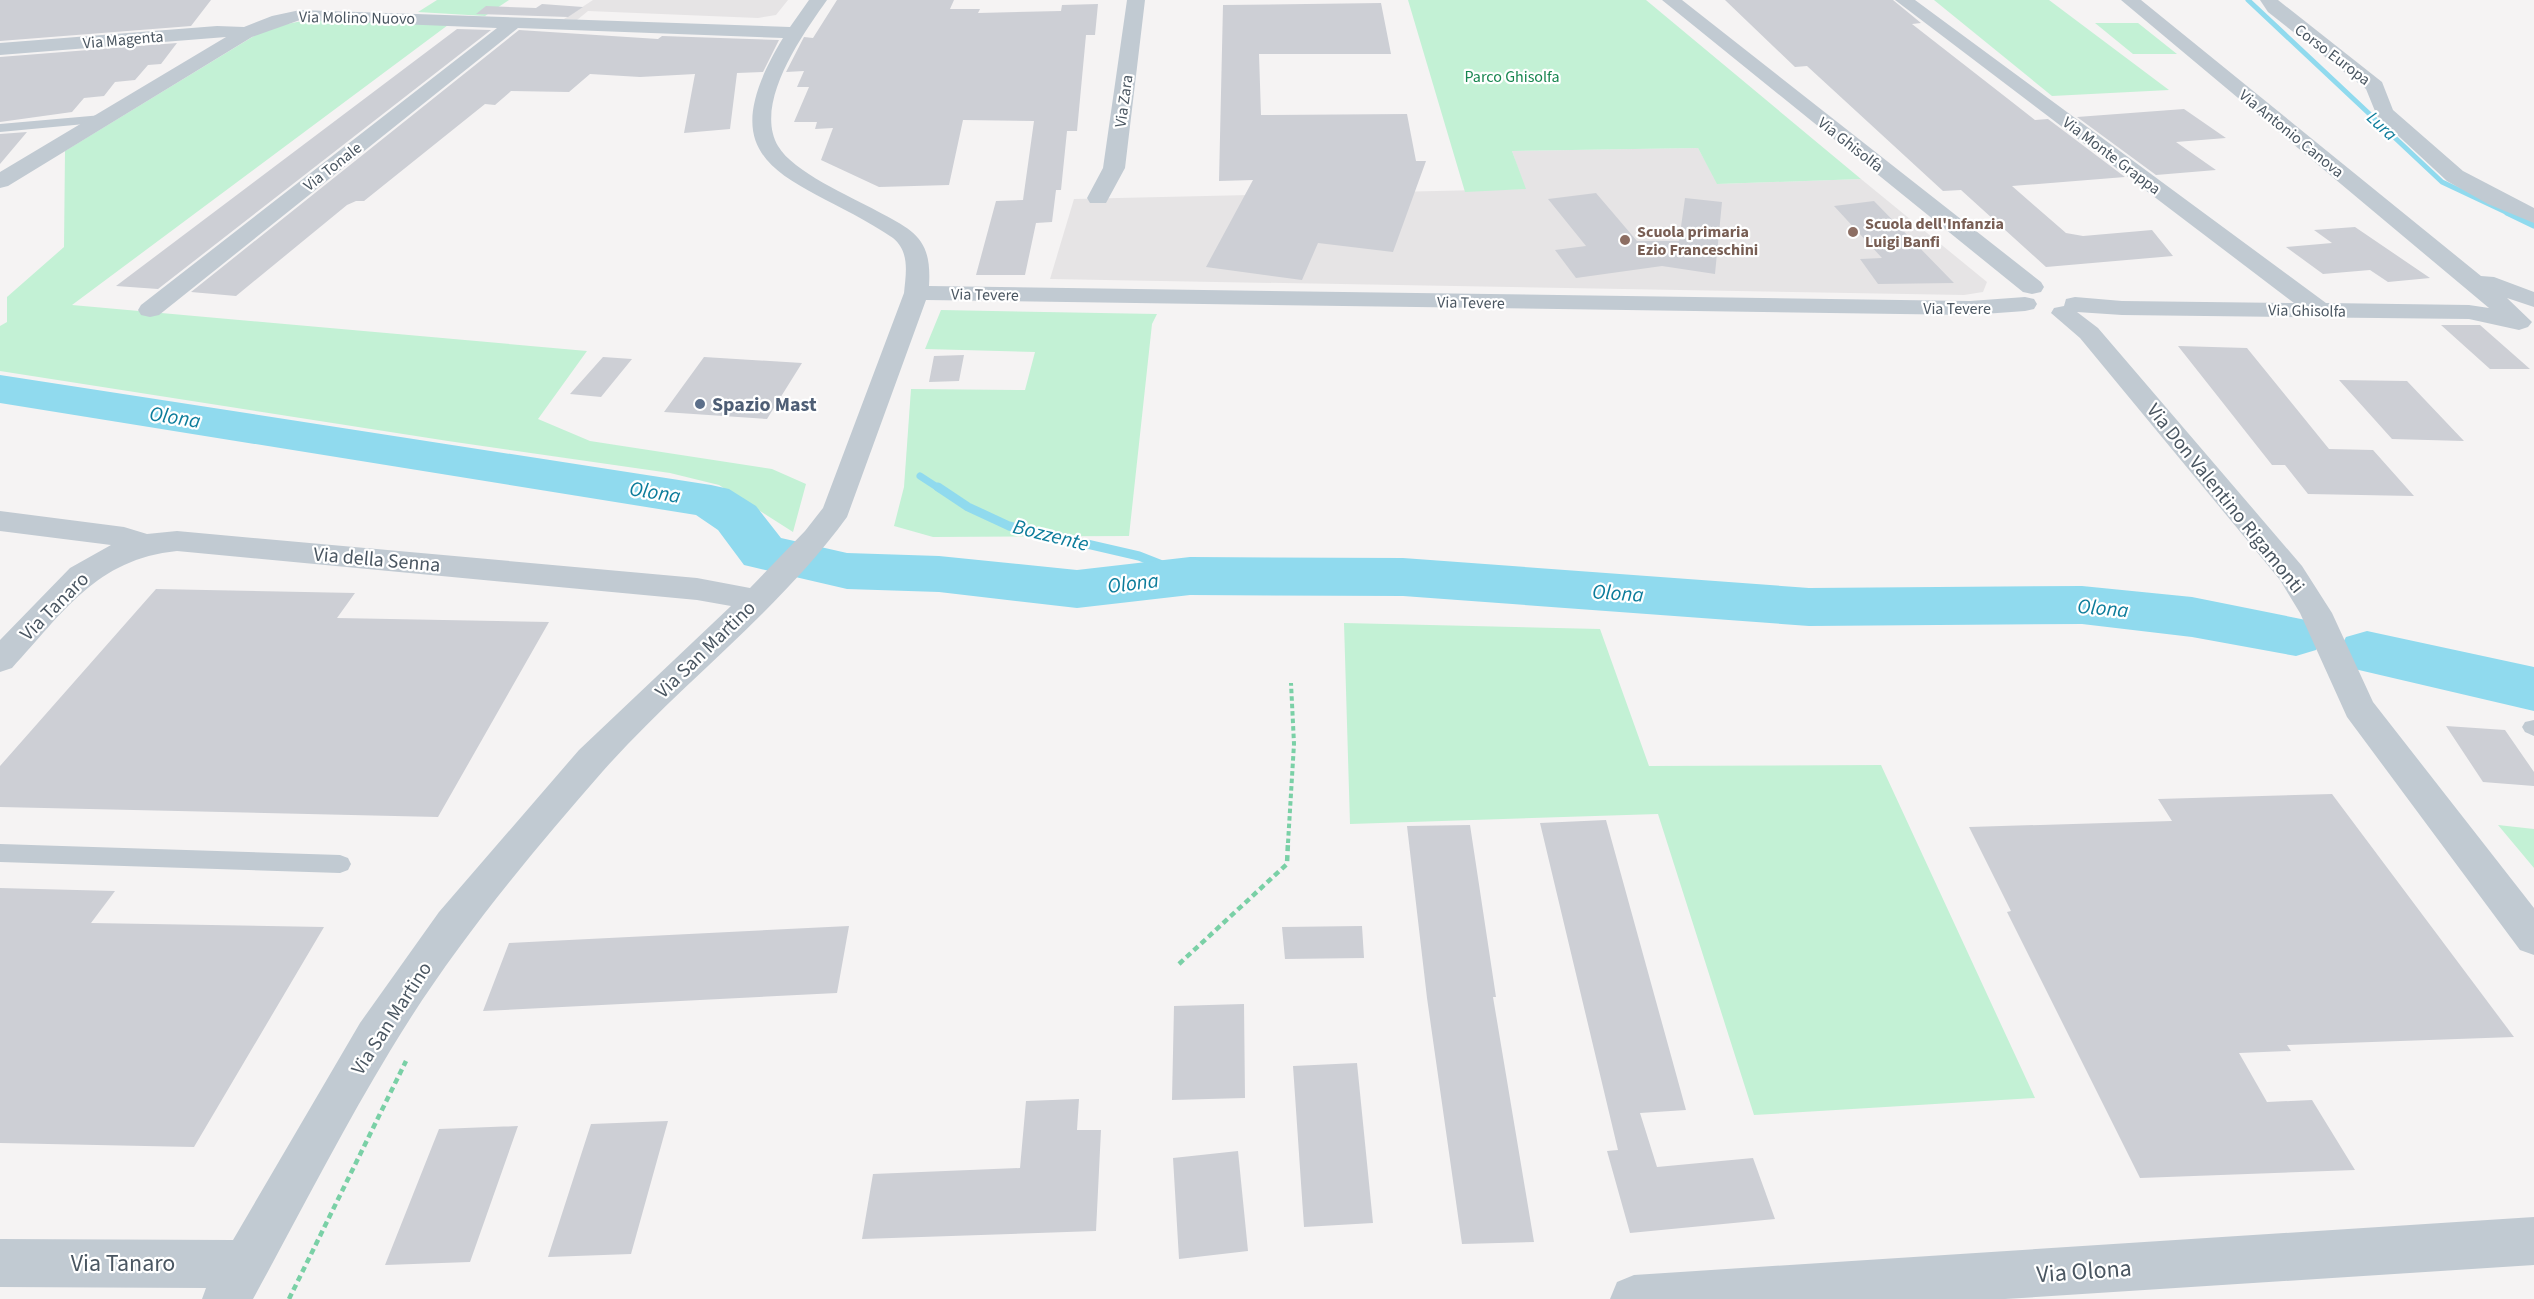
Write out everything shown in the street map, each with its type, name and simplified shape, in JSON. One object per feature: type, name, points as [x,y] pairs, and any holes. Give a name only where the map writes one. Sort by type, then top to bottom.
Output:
[{"type":"street","name":"Via San Martino","points":[[236,1281],[375,1037],[453,924],[592,760],[765,591],[816,538],[837,510],[849,483],[916,293],[918,263],[910,242],[897,231],[788,168],[768,148],[760,127],[763,100],[794,33],[818,0]]},
{"type":"street","name":"Via Zara","points":[[1098,198],[1114,168],[1136,0]]},
{"type":"street","name":"Via Ghisolfa","points":[[1671,0],[2029,296],[2040,311],[2071,308],[2122,308],[2469,312],[2526,327]]},
{"type":"street","name":"Via Monte Grappa","points":[[1904,0],[2320,310]]},
{"type":"street","name":"Via Antonio Canova","points":[[2130,0],[2454,265],[2526,327]]},
{"type":"street","name":"Corso Europa","points":[[2269,0],[2274,8],[2375,86],[2384,112],[2455,176],[2496,199],[2534,216]]},
{"type":"street","name":"Via Molino Nuovo","points":[[0,180],[246,33],[278,20],[314,14],[794,33]]},
{"type":"street","name":"Via Tonale","points":[[150,310],[515,22]]},
{"type":"street","name":"Via Magenta","points":[[0,49],[217,31],[246,33]]},
{"type":"street","name":"Via Antonio Canova","points":[[2454,265],[2485,283],[2534,300]]},
{"type":"street","name":"Via Tevere","points":[[916,293],[1970,308],[2029,296]]},
{"type":"street","name":"Via Don Valentino Rigamonti","points":[[2071,308],[2089,333],[2291,573],[2316,613],[2348,688],[2373,729],[2534,938]]},
{"type":"street","name":"Via della Senna","points":[[0,521],[124,537],[146,544],[177,541],[685,587],[765,591]]},
{"type":"street","name":"Via Tanaro","points":[[0,660],[81,575],[117,554],[146,544]]},
{"type":"street","name":"Via Olona","points":[[1634,1299],[2015,1288],[2534,1241]]},
{"type":"street","name":"Via Tanaro","points":[[0,1263],[236,1281]]},
{"type":"lane","points":[[0,128],[102,119]]},
{"type":"lane","points":[[0,139],[81,132]]},
{"type":"lane","points":[[0,854],[340,864]]},
{"type":"path","points":[[1179,964],[1287,864],[1294,744],[1291,683]]},
{"type":"path","points":[[289,1299],[408,1058]]},
{"type":"shaded area","points":[[593,0],[788,0],[776,15],[758,18],[588,11],[577,20],[564,19]]},
{"type":"shaded area","points":[[1698,148],[1718,184],[1861,179],[1987,282],[1983,292],[1964,295],[1050,279],[1074,199],[1525,189],[1512,151]]},
{"type":"green space","points":[[437,0],[509,0],[485,16],[418,12]]},
{"type":"green space","name":"Parco Ghisolfa","points":[[1408,0],[1646,0],[1861,179],[1717,184],[1698,148],[1512,151],[1526,189],[1465,192]]},
{"type":"green space","points":[[1934,0],[2049,0],[2169,90],[2052,96]]},
{"type":"green space","points":[[312,19],[448,25],[72,305],[587,351],[538,419],[590,441],[772,469],[806,484],[793,532],[719,485],[670,473],[0,371],[0,326],[7,322],[7,297],[64,247],[65,151],[267,28]]},
{"type":"green space","points":[[2095,23],[2138,23],[2177,54],[2133,54]]},
{"type":"green space","points":[[941,310],[1157,314],[1152,324],[1129,536],[933,537],[894,526],[904,487],[911,389],[1025,390],[1035,352],[925,349]]},
{"type":"green space","points":[[1344,623],[1600,629],[1649,766],[1881,765],[2035,1098],[1754,1115],[1658,814],[1350,824]]},
{"type":"green space","points":[[2498,825],[2534,829],[2534,868]]},
{"type":"building","points":[[0,0],[211,0],[191,26],[0,41]]},
{"type":"building","points":[[837,0],[954,0],[950,9],[980,9],[978,13],[1061,11],[1062,5],[1098,4],[1095,35],[1086,35],[1077,131],[1067,131],[1061,190],[1056,190],[1052,222],[1036,223],[1025,275],[976,275],[996,201],[1023,200],[1034,121],[963,120],[949,185],[879,187],[821,160],[833,128],[815,129],[817,122],[794,122],[809,87],[797,87],[804,71],[786,72],[804,37],[813,38]]},
{"type":"building","points":[[1725,0],[1893,0],[1921,23],[1912,24],[2035,120],[2048,119],[2125,177],[2012,186],[2066,233],[2083,236],[2152,230],[2173,256],[2046,267],[1961,190],[1943,191],[1807,66],[1795,67]]},
{"type":"building","points":[[1381,3],[1391,54],[1259,54],[1261,115],[1407,114],[1416,161],[1426,161],[1393,252],[1318,243],[1302,280],[1206,267],[1253,180],[1219,181],[1223,5]]},
{"type":"building","points":[[542,4],[583,7],[568,17],[476,14],[486,6],[536,8]]},
{"type":"building","points":[[457,29],[491,30],[158,289],[116,286]]},
{"type":"building","points":[[519,30],[658,39],[662,36],[779,40],[763,72],[737,73],[730,129],[684,133],[695,74],[640,77],[590,74],[569,92],[511,91],[495,105],[485,104],[364,201],[356,201],[347,205],[236,296],[191,292]]},
{"type":"building","points":[[177,43],[161,64],[148,65],[135,80],[115,82],[104,96],[84,98],[72,112],[0,122],[0,57]]},
{"type":"building","points":[[2184,109],[2226,138],[2176,142],[2216,170],[2156,175],[2077,117]]},
{"type":"building","points":[[27,132],[0,164],[0,134]]},
{"type":"building","points":[[1596,193],[1637,241],[1679,241],[1685,198],[1722,202],[1715,274],[1662,266],[1576,278],[1555,250],[1586,246],[1548,199]]},
{"type":"building","points":[[1874,201],[1954,283],[1878,284],[1860,259],[1882,258],[1834,206]]},
{"type":"building","points":[[2355,227],[2430,278],[2388,282],[2370,270],[2323,274],[2286,247],[2332,243],[2314,230]]},
{"type":"building","points":[[2441,325],[2480,325],[2530,369],[2490,369]]},
{"type":"building","points":[[2178,346],[2247,348],[2329,449],[2373,450],[2414,496],[2308,494],[2285,465],[2272,465]]},
{"type":"building","points":[[964,355],[959,381],[929,382],[934,356]]},
{"type":"building","points":[[603,357],[632,359],[601,397],[570,394]]},
{"type":"building","points":[[704,357],[802,363],[767,419],[664,412]]},
{"type":"building","points":[[2339,380],[2407,381],[2464,441],[2392,439]]},
{"type":"building","points":[[156,589],[355,593],[337,618],[549,622],[438,817],[0,807],[0,766]]},
{"type":"building","points":[[2446,726],[2505,730],[2534,772],[2534,786],[2483,782]]},
{"type":"building","points":[[2332,794],[2514,1037],[2287,1045],[2291,1051],[2239,1053],[2267,1102],[2312,1100],[2355,1170],[2140,1178],[2007,912],[2011,911],[1969,827],[2172,821],[2158,799]]},
{"type":"building","points":[[1606,820],[1686,1110],[1640,1113],[1657,1167],[1753,1158],[1775,1219],[1630,1233],[1607,1151],[1618,1150],[1540,823]]},
{"type":"building","points":[[1470,825],[1496,997],[1493,997],[1534,1242],[1462,1244],[1427,998],[1407,826]]},
{"type":"building","points":[[0,888],[115,891],[91,923],[324,927],[194,1147],[0,1143]]},
{"type":"building","points":[[849,926],[837,993],[483,1011],[509,943]]},
{"type":"building","points":[[1362,926],[1364,958],[1285,959],[1282,927]]},
{"type":"building","points":[[1244,1004],[1245,1098],[1172,1100],[1174,1006]]},
{"type":"building","points":[[1357,1063],[1373,1223],[1304,1227],[1293,1066]]},
{"type":"building","points":[[1079,1099],[1077,1130],[1101,1130],[1096,1231],[862,1239],[873,1174],[1020,1168],[1026,1101]]},
{"type":"building","points":[[668,1121],[631,1254],[548,1257],[591,1124]]},
{"type":"building","points":[[518,1126],[470,1262],[385,1265],[439,1129]]},
{"type":"building","points":[[1238,1151],[1248,1251],[1179,1259],[1173,1158]]},
{"type":"waterway","name":"Lura","points":[[2248,0],[2442,182],[2510,214]]},
{"type":"waterway","name":"Lura","points":[[2507,212],[2534,225]]},
{"type":"waterway","name":"Olona","points":[[0,389],[711,501],[737,518],[763,552],[847,571],[939,574],[1077,589],[1190,576],[1403,577],[1809,607],[2082,605],[2192,617],[2296,636]]},
{"type":"waterway","name":"Bozzente","points":[[920,476],[940,489]]},
{"type":"waterway","name":"Bozzente","points":[[938,487],[968,507],[1009,526],[1139,556],[1190,576]]},
{"type":"waterway","name":"Olona","points":[[2367,652],[2534,689]]},
{"type":"place","name":"Scuola dell'Infanzia Luigi Banfi","points":[[1853,232]]},
{"type":"place","name":"Scuola primaria Ezio Franceschini","points":[[1625,240]]},
{"type":"place","name":"Spazio Mast","points":[[700,404]]}]
